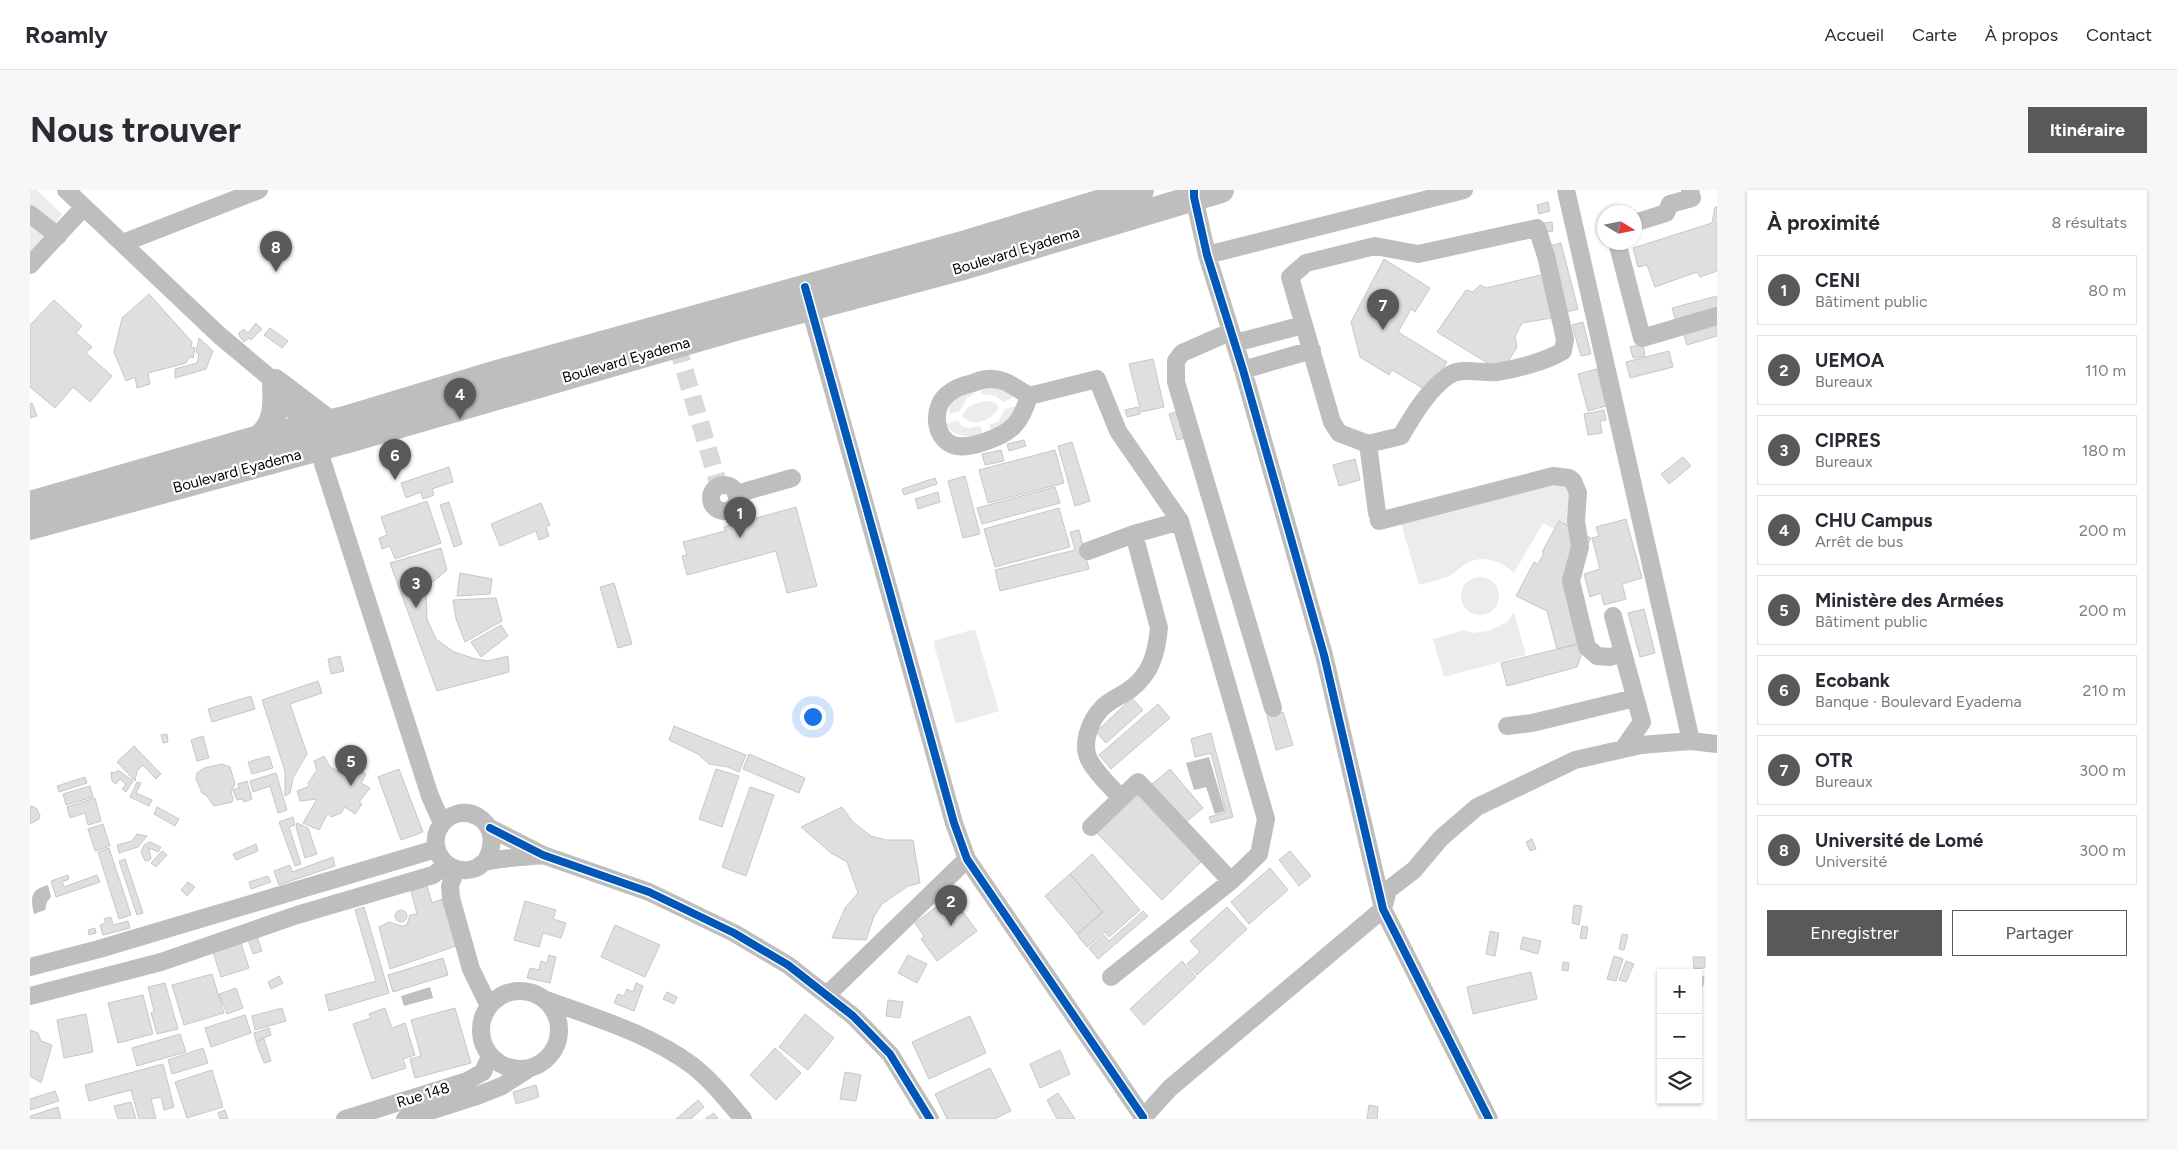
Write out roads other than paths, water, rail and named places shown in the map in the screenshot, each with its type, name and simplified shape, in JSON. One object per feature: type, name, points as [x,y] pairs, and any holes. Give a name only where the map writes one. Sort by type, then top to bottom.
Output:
[{"type":"highway","name":"Boulevard Eyadema","points":[[30,527],[318,434],[807,298],[966,243],[1141,190]]},
{"type":"highway","name":"Boulevard Eyadema","points":[[807,298],[960,268],[1194,194],[1221,190]]},
{"type":"highway","points":[[275,382],[318,434]]},
{"type":"highway","points":[[259,438],[268,431],[274,416],[276,404],[275,382]]},
{"type":"highway","name":"Boulevard Eyadema","points":[[30,504],[259,438],[318,434]]},
{"type":"street","points":[[66,190],[219,335],[275,382]]},
{"type":"street","points":[[1207,255],[1464,190]]},
{"type":"street","points":[[1566,190],[1691,741]]},
{"type":"street","points":[[1642,220],[1666,212],[1670,204],[1692,198],[1690,190]]},
{"type":"street","points":[[123,243],[254,191]]},
{"type":"street","points":[[1194,194],[1207,255],[1243,370],[1324,655],[1383,909],[1489,1119]]},
{"type":"street","points":[[30,265],[83,208]]},
{"type":"street","points":[[30,214],[58,236]]},
{"type":"street","points":[[1537,228],[1546,256],[1565,339],[1563,351],[1554,357],[1496,372],[1472,370],[1450,375],[1416,410],[1401,436],[1368,444],[1340,433],[1332,422],[1312,350],[1302,325],[1290,276],[1306,263],[1376,246],[1418,254],[1537,228]]},
{"type":"street","points":[[1619,250],[1642,338],[1717,316]]},
{"type":"street","points":[[807,298],[952,814],[967,859],[1143,1118],[1170,1088],[1383,909],[1388,890],[1414,870],[1441,838],[1477,807],[1575,760],[1641,745],[1691,741],[1717,744]]},
{"type":"street","points":[[1273,708],[1176,382],[1176,362],[1182,352],[1232,337],[1302,325]]},
{"type":"street","points":[[1243,370],[1312,350]]},
{"type":"street","points":[[1029,396],[1024,414],[1013,428],[1000,436],[970,446],[953,445],[942,436],[936,423],[938,411],[946,395],[960,387],[980,380],[1002,381],[1029,396],[1097,379],[1118,431],[1180,521],[1266,819],[1259,854],[1231,881],[1111,977]]},
{"type":"street","points":[[318,434],[427,786],[442,824]]},
{"type":"street","points":[[1368,444],[1378,517],[1553,476],[1569,478],[1578,492],[1576,521],[1580,543],[1571,581],[1587,647],[1592,654],[1602,657],[1623,654]]},
{"type":"street","points":[[736,494],[792,478]]},
{"type":"street","points":[[1088,551],[1134,534],[1180,521]]},
{"type":"street","points":[[1120,798],[1091,763],[1086,753],[1086,740],[1089,728],[1103,706],[1134,688],[1143,678],[1152,664],[1157,644],[1159,628],[1134,534]]},
{"type":"street","points":[[1613,616],[1642,722],[1622,749]]},
{"type":"street","points":[[1507,726],[1532,723],[1635,698]]},
{"type":"street","points":[[1091,826],[1138,782],[1231,881]]},
{"type":"street","points":[[485,862],[491,851],[493,839],[490,828],[484,820],[467,813],[457,814],[442,824],[436,835],[436,849],[440,858],[451,867],[466,870],[476,868],[485,862],[543,855]]},
{"type":"street","points":[[490,828],[543,855],[649,892],[734,933],[788,964],[828,994],[853,1016],[890,1054],[930,1119]]},
{"type":"street","points":[[30,967],[133,939],[436,849]]},
{"type":"street","points":[[828,994],[967,859]]},
{"type":"street","points":[[30,996],[142,967],[297,916],[433,875],[451,867]]},
{"type":"street","points":[[451,867],[451,898],[471,969],[489,1006]]},
{"type":"street","points":[[133,939],[142,967]]},
{"type":"street","points":[[527,1070],[507,1067],[490,1056],[484,1047],[481,1026],[489,1006],[506,994],[516,991],[532,993],[546,1000],[610,1023],[652,1042],[692,1066],[720,1091],[743,1119]]},
{"type":"street","points":[[405,1119],[502,1086],[547,1060],[558,1041],[560,1030],[558,1019],[546,1000]]},
{"type":"street","name":"Rue 148","points":[[345,1119],[467,1081],[484,1072],[490,1056]]},
{"type":"tunnel","points":[[677,345],[719,486]]},
{"type":"place","name":"Université de Lomé","points":[[276,272]]},
{"type":"place","name":"OTR","points":[[1383,330]]},
{"type":"place","name":"CHU Campus","points":[[460,419]]},
{"type":"place","name":"Ecobank","points":[[395,480]]},
{"type":"place","name":"CENI","points":[[740,538]]},
{"type":"place","name":"CIPRES","points":[[416,608]]},
{"type":"place","name":"Ministère des Armées","points":[[351,786]]},
{"type":"place","name":"UEMOA","points":[[951,926]]}]
